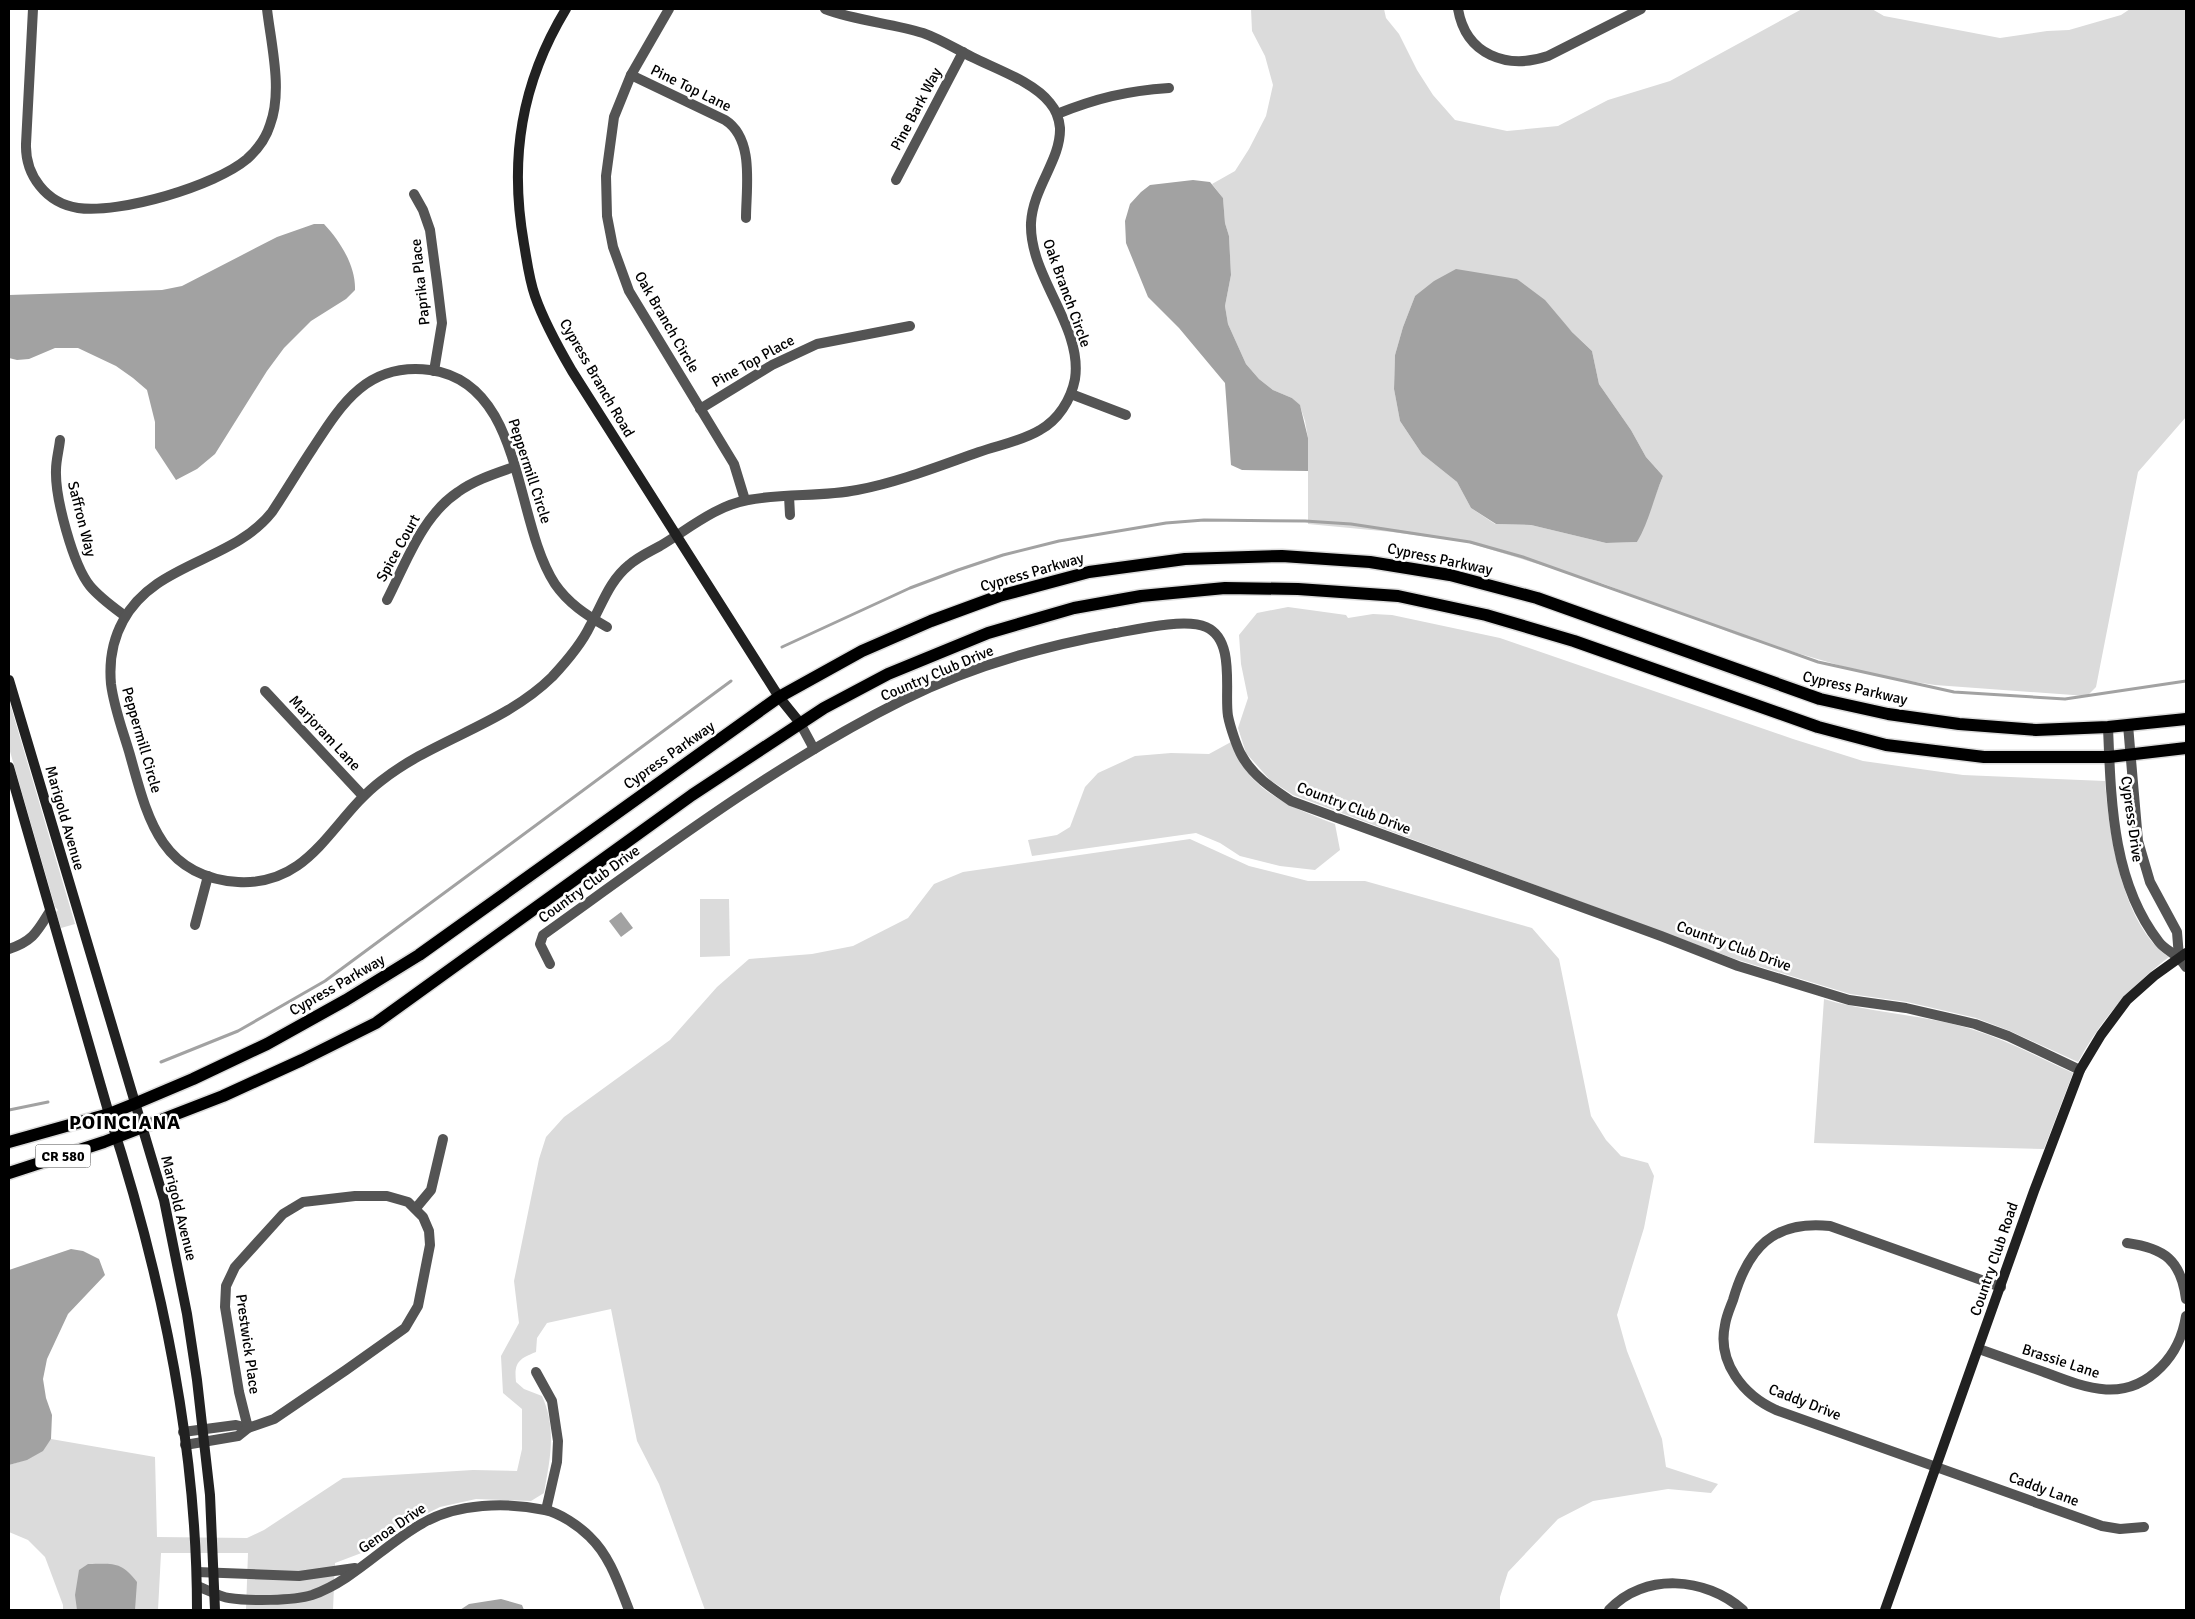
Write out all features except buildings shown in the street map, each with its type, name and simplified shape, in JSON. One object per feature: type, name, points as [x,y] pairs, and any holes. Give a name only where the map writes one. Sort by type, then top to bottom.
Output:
[{"type":"main road","name":"Cypress Branch Road","points":[[566,9],[553,31],[537,68],[530,86],[523,119],[517,192],[529,273],[540,307],[562,355],[779,697],[800,723]]},
{"type":"main road","name":"Cypress Parkway","points":[[9,1142],[109,1114],[134,1104],[267,1044],[346,1000],[419,955],[779,697],[862,651],[931,621],[999,596],[1089,572],[1185,559],[1282,556],[1370,562],[1450,575],[1537,598],[1820,699],[1888,714],[1959,724],[2036,730],[2108,727],[2186,719]]},
{"type":"main road","points":[[117,1138],[223,1096],[302,1060],[376,1023],[692,795],[800,723],[888,674],[988,633],[1074,608],[1141,596],[1225,588],[1298,588],[1398,596],[1486,615],[1574,641],[1818,727],[1886,746],[1984,757],[2109,757],[2186,748]]},
{"type":"main road","name":"Marigold Avenue","points":[[9,680],[164,1200],[187,1314],[204,1430],[215,1610]]},
{"type":"main road","points":[[9,768],[128,1175],[156,1286],[185,1445],[197,1572],[197,1610]]},
{"type":"main road","name":"Country Club Road","points":[[1886,1610],[2000,1287],[2080,1070],[2092,1048],[2118,1012],[2149,980],[2183,955]]},
{"type":"main road","name":"CR 580","points":[[9,1173],[117,1138]]},
{"type":"street","points":[[34,9],[26,144],[28,165],[39,186],[52,197],[68,206],[87,209],[116,206],[175,193],[218,177],[235,168],[254,153],[270,126],[276,105],[276,83],[267,9]]},
{"type":"street","name":"Oak Branch Circle","points":[[669,9],[631,75],[614,117],[605,189],[610,230],[618,261],[629,291],[734,464],[745,500]]},
{"type":"street","points":[[825,9],[859,20],[920,32],[1031,87],[1047,99],[1057,114],[1105,96],[1132,91],[1169,88]]},
{"type":"street","points":[[1458,9],[1465,30],[1479,47],[1497,57],[1518,62],[1548,56],[1641,9]]},
{"type":"street","name":"Pine Bark Way","points":[[896,180],[963,52]]},
{"type":"street","name":"Pine Top Lane","points":[[631,75],[725,120],[737,131],[744,143],[746,153],[746,218]]},
{"type":"street","name":"Oak Branch Circle","points":[[676,536],[722,509],[745,500],[855,491],[905,478],[1030,435],[1050,423],[1063,408],[1071,394],[1076,370],[1073,350],[1035,254],[1031,231],[1035,198],[1057,148],[1060,130],[1057,114]]},
{"type":"street","name":"Paprika Place","points":[[414,194],[423,210],[430,230],[442,324],[434,370]]},
{"type":"street","name":"Pine Top Place","points":[[700,409],[772,365],[817,344],[910,326]]},
{"type":"street","name":"Peppermill Circle","points":[[607,627],[594,619],[567,599],[548,572],[537,545],[500,422],[487,402],[462,382],[434,370],[395,371],[368,382],[355,391],[335,414],[272,512],[259,527],[236,542],[160,581],[141,596],[125,616],[119,628],[111,654],[111,684],[147,815],[156,833],[170,851],[187,866],[208,876],[244,882],[263,880],[289,872],[318,850],[362,796],[408,762],[501,716],[527,699],[558,670],[577,647],[594,619],[609,588],[622,571],[638,558],[676,536]]},
{"type":"street","points":[[1071,394],[1126,415]]},
{"type":"street","name":"Saffron Way","points":[[60,440],[56,476],[72,552],[78,568],[90,586],[109,605],[125,616]]},
{"type":"street","name":"Spice Court","points":[[387,600],[417,542],[441,507],[456,493],[475,482],[514,467]]},
{"type":"street","points":[[789,496],[790,515]]},
{"type":"street","name":"Country Club Drive","points":[[550,964],[540,944],[543,935],[689,830],[814,749],[904,700],[979,668],[1068,642],[1160,626],[1188,625],[1207,627],[1217,637],[1227,663],[1228,716],[1242,756],[1267,785],[1291,801],[1738,966],[1849,1000],[1906,1008],[1974,1024],[2008,1036],[2080,1070]]},
{"type":"street","name":"Marjoram Lane","points":[[265,691],[362,796]]},
{"type":"street","points":[[800,723],[814,749]]},
{"type":"street","points":[[2128,725],[2135,822],[2141,856],[2157,900],[2177,932],[2186,968]]},
{"type":"street","name":"Cypress Drive","points":[[2108,727],[2114,821],[2127,879],[2141,911],[2160,944],[2183,955]]},
{"type":"street","points":[[195,925],[208,876]]},
{"type":"street","points":[[9,949],[24,945],[50,911]]},
{"type":"street","points":[[185,1445],[238,1436],[248,1428],[274,1418],[405,1328],[418,1306],[430,1245],[427,1224],[416,1208],[431,1190],[442,1139]]},
{"type":"street","name":"Prestwick Place","points":[[248,1428],[239,1392],[225,1307],[226,1286],[235,1267],[283,1214],[303,1202],[355,1196],[387,1196],[402,1199],[416,1208]]},
{"type":"street","name":"Caddy Drive","points":[[1936,1467],[1776,1410],[1748,1393],[1730,1367],[1724,1346],[1724,1325],[1737,1284],[1748,1260],[1765,1241],[1792,1228],[1815,1224],[1830,1226],[2000,1287]]},
{"type":"street","points":[[2127,1243],[2146,1246],[2167,1256],[2177,1268],[2183,1282],[2186,1299]]},
{"type":"street","name":"Brassie Lane","points":[[1979,1349],[2080,1386],[2100,1390],[2121,1389],[2140,1382],[2165,1364],[2180,1341],[2186,1316]]},
{"type":"street","points":[[536,1372],[552,1401],[558,1441],[558,1462],[546,1510]]},
{"type":"street","points":[[183,1432],[236,1425],[248,1428]]},
{"type":"street","name":"Caddy Lane","points":[[1936,1467],[2102,1526],[2120,1529],[2144,1528]]},
{"type":"street","name":"Genoa Drive","points":[[197,1586],[227,1598],[288,1599],[310,1596],[328,1589],[421,1524],[439,1514],[460,1509],[499,1507],[546,1510],[565,1518],[590,1537],[604,1554],[616,1578],[628,1610]]},
{"type":"street","name":"Genoa Drive","points":[[197,1572],[299,1576],[359,1568]]},
{"type":"street","points":[[1609,1610],[1631,1593],[1656,1584],[1669,1583],[1688,1584],[1703,1589],[1730,1600],[1743,1610]]},
{"type":"shaded area","points":[[1251,9],[1384,9],[1386,18],[1399,34],[1417,70],[1433,95],[1455,120],[1507,131],[1558,126],[1608,100],[1670,81],[1802,9],[1872,9],[1884,16],[2000,38],[2047,31],[2069,30],[2121,15],[2130,9],[2186,9],[2186,417],[2138,472],[2096,687],[2087,696],[1935,685],[1876,676],[1742,637],[1604,584],[1466,542],[1392,532],[1308,524],[1308,438],[1300,406],[1292,398],[1273,390],[1259,379],[1246,364],[1228,324],[1225,306],[1231,275],[1229,236],[1225,223],[1223,198],[1212,184],[1235,171],[1249,149],[1266,116],[1273,85],[1265,56],[1252,31]],"holes":[[[1499,277],[1517,279],[1592,351],[1599,384],[1631,430],[1646,457],[1663,476],[1637,542],[1606,543],[1531,525],[1495,524],[1471,508],[1457,482],[1422,454],[1400,421],[1394,389],[1395,355],[1415,296]]]},
{"type":"shaded area","points":[[1193,180],[1210,182],[1223,198],[1225,223],[1229,236],[1231,275],[1225,306],[1228,324],[1246,364],[1259,379],[1273,390],[1292,398],[1300,405],[1308,438],[1308,471],[1242,470],[1231,465],[1225,383],[1179,328],[1148,297],[1126,243],[1125,221],[1130,204],[1141,192],[1150,185]]},
{"type":"shaded area","points":[[314,224],[324,224],[346,254],[353,272],[355,290],[346,299],[311,321],[284,348],[267,371],[215,454],[197,469],[176,480],[155,448],[155,422],[147,390],[133,378],[116,366],[78,348],[55,348],[29,359],[17,360],[9,358],[9,295],[162,290],[182,286],[277,237]]},
{"type":"shaded area","points":[[1456,269],[1517,279],[1545,300],[1572,332],[1592,351],[1599,384],[1631,430],[1646,457],[1663,476],[1645,526],[1637,542],[1606,543],[1531,525],[1496,524],[1471,508],[1457,482],[1422,454],[1400,421],[1394,389],[1395,355],[1403,327],[1415,296],[1434,281]]},
{"type":"shaded area","points":[[1288,607],[1346,615],[1348,618],[1373,614],[1392,615],[1500,638],[1793,739],[1863,761],[1963,775],[2105,781],[2115,851],[2129,901],[2140,924],[2153,943],[2169,957],[2141,980],[2117,1005],[2097,1031],[2078,1062],[2010,1031],[1976,1018],[1907,1002],[1850,994],[1735,959],[1293,795],[1270,780],[1246,753],[1238,728],[1248,698],[1241,664],[1239,635],[1257,613]]},
{"type":"shaded area","points":[[9,700],[75,924],[61,928],[56,912],[58,910],[55,907],[9,748]]},
{"type":"shaded area","points":[[1231,742],[1248,773],[1272,795],[1302,811],[1335,824],[1340,850],[1315,870],[1280,866],[1240,856],[1220,843],[1196,833],[1032,856],[1028,840],[1057,835],[1070,827],[1085,787],[1098,773],[1135,756],[1171,753],[1209,754]]},
{"type":"shaded area","points":[[1190,839],[1249,866],[1308,881],[1365,881],[1532,928],[1559,959],[1591,1116],[1606,1140],[1621,1156],[1648,1163],[1654,1176],[1644,1228],[1617,1315],[1627,1351],[1662,1439],[1666,1467],[1718,1484],[1711,1493],[1668,1489],[1593,1501],[1558,1519],[1508,1572],[1500,1597],[1500,1610],[705,1610],[659,1484],[637,1441],[611,1309],[547,1323],[537,1338],[536,1352],[518,1363],[516,1382],[524,1389],[542,1396],[547,1408],[551,1444],[544,1493],[531,1501],[476,1499],[440,1507],[404,1525],[372,1549],[335,1563],[333,1610],[246,1610],[248,1553],[161,1553],[158,1610],[63,1610],[63,1605],[45,1557],[28,1540],[9,1532],[9,1465],[33,1456],[51,1439],[155,1457],[157,1537],[247,1538],[264,1530],[343,1478],[473,1470],[517,1471],[522,1449],[522,1409],[503,1393],[501,1356],[519,1323],[514,1281],[539,1159],[546,1137],[564,1117],[670,1040],[717,987],[749,959],[812,954],[853,946],[908,918],[934,884],[963,872]]},
{"type":"shaded area","points":[[700,899],[729,899],[730,956],[700,957]]},
{"type":"shaded area","points":[[621,912],[633,928],[621,937],[609,921]]},
{"type":"shaded area","points":[[1824,999],[1974,1030],[2012,1044],[2073,1073],[2044,1149],[1814,1143]]},
{"type":"shaded area","points":[[71,1249],[83,1251],[99,1259],[105,1275],[68,1314],[47,1359],[43,1379],[46,1398],[52,1415],[51,1439],[43,1451],[27,1460],[9,1465],[9,1270]]},
{"type":"shaded area","points":[[88,1564],[116,1565],[126,1570],[137,1582],[135,1610],[77,1610],[75,1595],[79,1570]]},
{"type":"shaded area","points":[[501,1599],[522,1605],[524,1610],[460,1610],[469,1604]]},
{"type":"waterway","points":[[782,647],[910,588],[1003,555],[1059,541],[1166,523],[1204,520],[1305,521],[1351,524],[1470,542],[1523,557],[1818,662],[1954,692],[2065,699],[2186,681]]},
{"type":"waterway","points":[[161,1062],[238,1031],[325,981],[731,681]]},
{"type":"waterway","points":[[9,1110],[48,1102]]},
{"type":"district","name":"POINCIANA","points":[[125,1122]]}]
